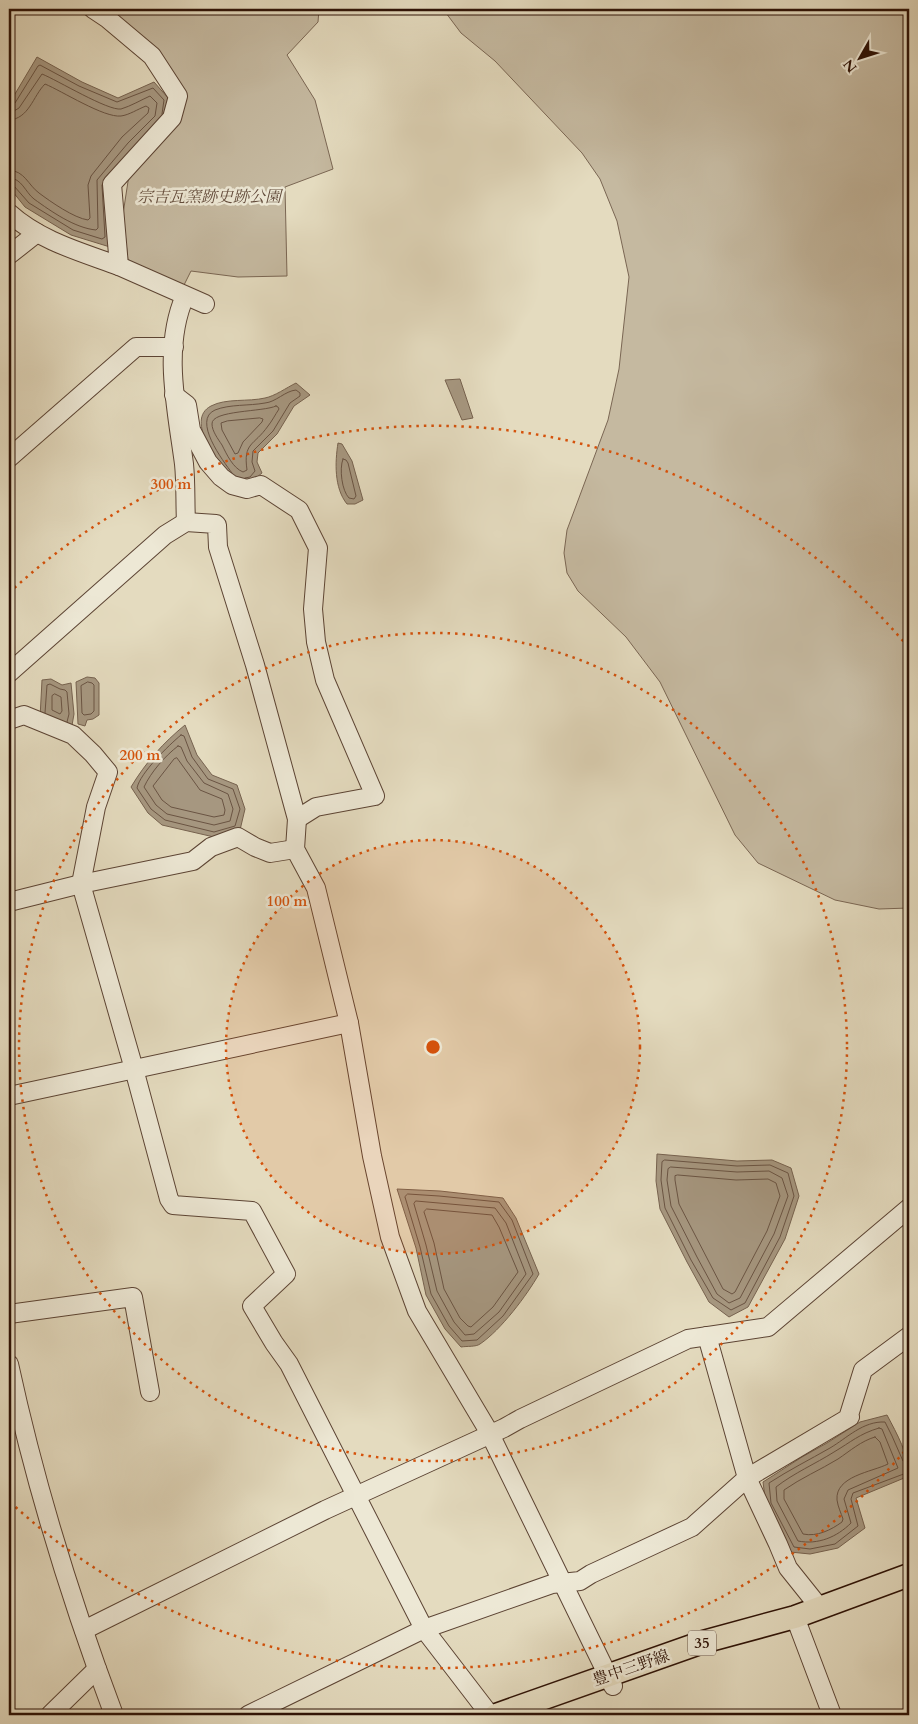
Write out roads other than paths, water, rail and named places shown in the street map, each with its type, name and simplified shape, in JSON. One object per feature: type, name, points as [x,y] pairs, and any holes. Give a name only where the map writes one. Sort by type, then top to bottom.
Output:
[{"type":"main road","name":"豊中三野線","points":[[496,1715],[610,1681],[703,1642],[795,1617],[909,1575]]},
{"type":"street","points":[[93,9],[108,19],[152,56],[178,96],[172,118],[112,184],[119,266]]},
{"type":"street","points":[[9,213],[50,240],[119,266],[205,304]]},
{"type":"street","points":[[9,255],[37,233]]},
{"type":"street","points":[[184,296],[175,326],[172,373],[184,465],[186,522]]},
{"type":"street","points":[[9,458],[136,347],[174,347]]},
{"type":"street","points":[[174,396],[187,405],[190,430],[208,462],[221,476],[232,485],[247,489],[261,485],[299,510],[318,548],[313,609],[316,642],[325,680],[375,796],[316,807],[297,819]]},
{"type":"street","points":[[9,673],[165,535],[186,522],[216,524],[218,547],[255,665],[297,819],[295,849],[316,888],[349,1023],[372,1156],[390,1237],[417,1311],[490,1434],[610,1681]]},
{"type":"street","points":[[9,720],[24,715],[73,735],[108,772],[96,807],[81,884],[134,1068],[169,1199],[173,1205],[252,1211],[286,1274],[252,1306],[289,1364],[424,1629],[490,1715]]},
{"type":"street","points":[[9,902],[81,884],[193,862],[211,848],[238,836],[255,847],[270,853],[295,849]]},
{"type":"street","points":[[9,1096],[349,1023]]},
{"type":"street","points":[[84,1630],[325,1510],[490,1434],[688,1339],[768,1327],[909,1208]]},
{"type":"street","points":[[9,1314],[134,1297],[150,1392]]},
{"type":"street","points":[[708,1336],[746,1478],[788,1568],[820,1608]]},
{"type":"street","points":[[248,1715],[424,1629],[552,1584],[580,1581],[590,1574],[692,1527],[746,1478],[850,1418],[849,1414],[863,1370],[909,1336]]},
{"type":"street","points":[[9,1364],[12,1399],[42,1501],[114,1715]]},
{"type":"street","points":[[795,1617],[832,1715]]},
{"type":"street","points":[[50,1715],[97,1669]]},
{"type":"water","points":[[37,57],[82,82],[118,98],[154,82],[169,99],[166,121],[116,173],[110,247],[71,235],[25,207],[9,187],[9,104]]},
{"type":"water","points":[[460,379],[473,418],[462,420],[445,380]]},
{"type":"water","points":[[296,383],[310,395],[294,406],[277,434],[258,453],[257,462],[262,473],[252,481],[231,480],[207,443],[201,421],[204,413],[211,406],[223,402],[269,397]]},
{"type":"water","points":[[338,443],[342,444],[352,461],[363,500],[355,504],[347,504],[338,483],[336,458]]},
{"type":"water","points":[[87,677],[95,678],[99,683],[99,715],[87,720],[85,726],[78,724],[76,682]]},
{"type":"water","points":[[51,679],[62,685],[71,683],[74,714],[71,731],[40,718],[42,680]]},
{"type":"water","points":[[185,725],[197,755],[212,775],[237,785],[245,809],[240,830],[214,837],[162,825],[148,813],[131,787],[155,753]]},
{"type":"water","points":[[657,1154],[737,1161],[772,1160],[791,1168],[799,1196],[785,1239],[748,1307],[729,1317],[709,1302],[660,1209],[656,1181]]},
{"type":"water","points":[[397,1189],[440,1191],[503,1198],[516,1218],[539,1274],[521,1302],[505,1321],[478,1345],[461,1347],[445,1329],[426,1295],[416,1248]]},
{"type":"water","points":[[887,1415],[905,1452],[909,1476],[856,1498],[865,1528],[838,1548],[810,1554],[790,1552],[766,1505],[763,1482],[860,1422]]},
{"type":"park label","name":"宗吉瓦窯跡史跡公園","points":[[209,197]]}]
